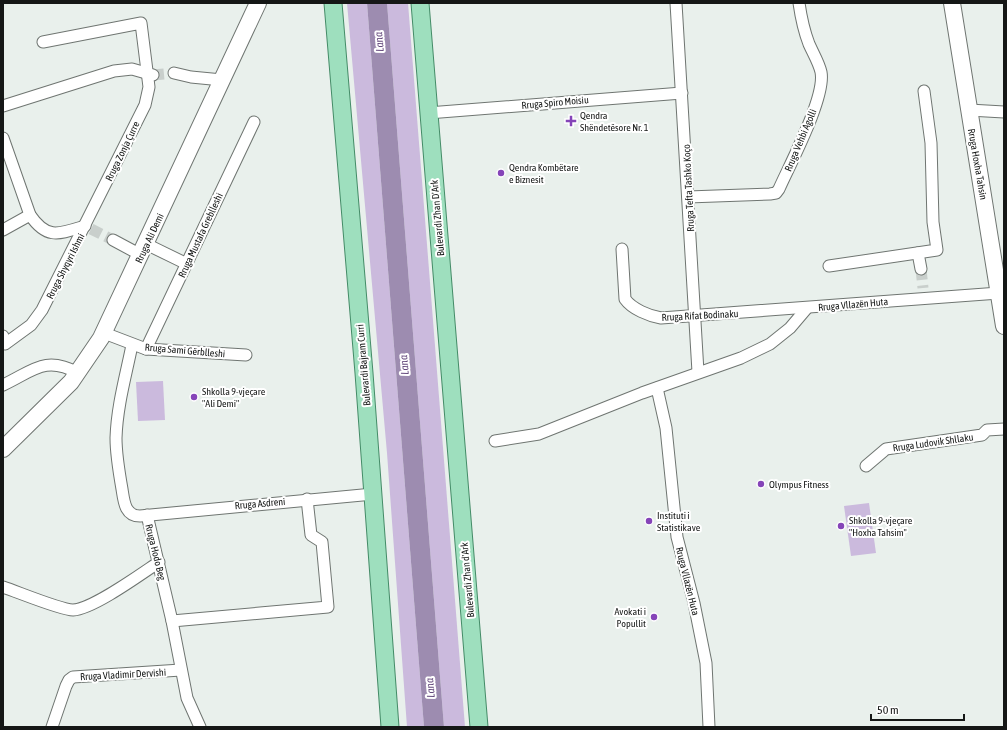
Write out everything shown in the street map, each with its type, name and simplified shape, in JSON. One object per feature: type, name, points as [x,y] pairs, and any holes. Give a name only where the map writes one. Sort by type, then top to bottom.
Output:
[{"type":"main road","name":"Rruga Ali Demi","points":[[3,449],[78,373],[104,333],[258,3]]},
{"type":"main road","name":"Bulevardi Bajram Curri","points":[[333,3],[373,494],[390,727]]},
{"type":"main road","name":"Bulevardi Zhan D'Ark","points":[[420,3],[455,433]]},
{"type":"main road","name":"Rruga Hoxha Tahsin","points":[[952,3],[1004,326]]},
{"type":"main road","name":"Bulevardi Zhan d'Ark","points":[[455,433],[479,727]]},
{"type":"street","name":"Rruga Tefta Tashko Koço","points":[[676,3],[698,372]]},
{"type":"street","name":"Rruga Vehbi Agolli","points":[[688,197],[770,194],[776,193],[779,189],[816,101],[822,82],[820,71],[802,21],[799,3]]},
{"type":"street","name":"Rruga Zonja Çurre","points":[[43,42],[141,23],[150,74],[145,105],[88,228]]},
{"type":"street","points":[[3,106],[114,71],[132,69],[150,74]]},
{"type":"street","points":[[174,73],[222,80]]},
{"type":"street","points":[[829,266],[938,250],[933,222],[931,143],[924,91]]},
{"type":"street","name":"Rruga Spiro Moisiu","points":[[428,113],[682,93]]},
{"type":"street","points":[[969,110],[1004,112]]},
{"type":"street","name":"Rruga Mustafa Greblleshi","points":[[146,348],[254,122]]},
{"type":"street","name":"Rruga Shyqyri Ishmi","points":[[3,138],[30,215],[42,229],[56,234],[88,228]]},
{"type":"street","points":[[3,230],[30,215]]},
{"type":"street","name":"Rruga Shyqyri Ishmi","points":[[3,336],[5,344],[31,325],[42,310],[88,228]]},
{"type":"street","points":[[113,240],[187,264]]},
{"type":"street","name":"Rruga Rifat Bodinaku","points":[[622,249],[625,299],[628,304],[652,316],[661,318],[695,317],[807,308]]},
{"type":"street","points":[[918,253],[921,269]]},
{"type":"street","name":"Rruga Vllazën Huta","points":[[495,441],[539,434],[698,372],[741,358],[770,344],[790,328],[807,308],[924,293],[999,293]]},
{"type":"street","name":"Rruga Sami Gërblleshi","points":[[104,333],[132,345],[146,348],[246,355]]},
{"type":"street","name":"Rruga Hodo Beg","points":[[132,345],[118,412],[116,439],[124,499],[129,513],[133,516],[147,515],[172,621],[187,698],[200,727]]},
{"type":"street","points":[[3,386],[42,366],[52,364],[63,366],[78,373]]},
{"type":"street","name":"Rruga Vllazën Huta","points":[[657,388],[666,428],[671,490],[677,537],[694,603],[706,662],[709,727]]},
{"type":"street","name":"Rruga Ludovik Shllaku","points":[[866,466],[886,449],[982,435],[988,430],[1004,429]]},
{"type":"street","name":"Rruga Asdreni","points":[[147,515],[373,494]]},
{"type":"street","points":[[172,621],[328,607],[322,542],[311,535],[307,499]]},
{"type":"street","points":[[3,586],[72,610],[85,607],[97,601],[159,562]]},
{"type":"street","name":"Rruga Vladimir Dervishi","points":[[52,727],[66,686],[73,676],[181,670]]},
{"type":"shaded area","points":[[347,3],[367,3],[424,727],[407,727],[387,453]]},
{"type":"shaded area","points":[[387,3],[408,3],[465,727],[444,727]]},
{"type":"shaded area","points":[[163,381],[165,420],[138,421],[136,382]]},
{"type":"shaded area","points":[[869,503],[876,553],[851,556],[844,506]]},
{"type":"water","name":"Lana","points":[[367,3],[387,3],[444,727],[424,727]]},
{"type":"tunnel","points":[[153,75],[174,73]]},
{"type":"tunnel","points":[[91,229],[113,240]]},
{"type":"tunnel","points":[[921,269],[923,288]]},
{"type":"place","name":"Qendra Shëndetësore Nr. 1","points":[[571,121]]},
{"type":"place","name":"Qendra Kombëtare e Biznesit","points":[[501,173]]},
{"type":"place","name":"Shkolla 9-vjeçare \"Ali Demi\"","points":[[194,397]]},
{"type":"place","name":"Olympus Fitness","points":[[761,484]]},
{"type":"place","name":"Instituti i Statistikave","points":[[649,521]]},
{"type":"place","name":"Shkolla 9-vjeçare \"Hoxha Tahsim\"","points":[[841,526]]},
{"type":"place","name":"Avokati i Popullit","points":[[654,617]]}]
